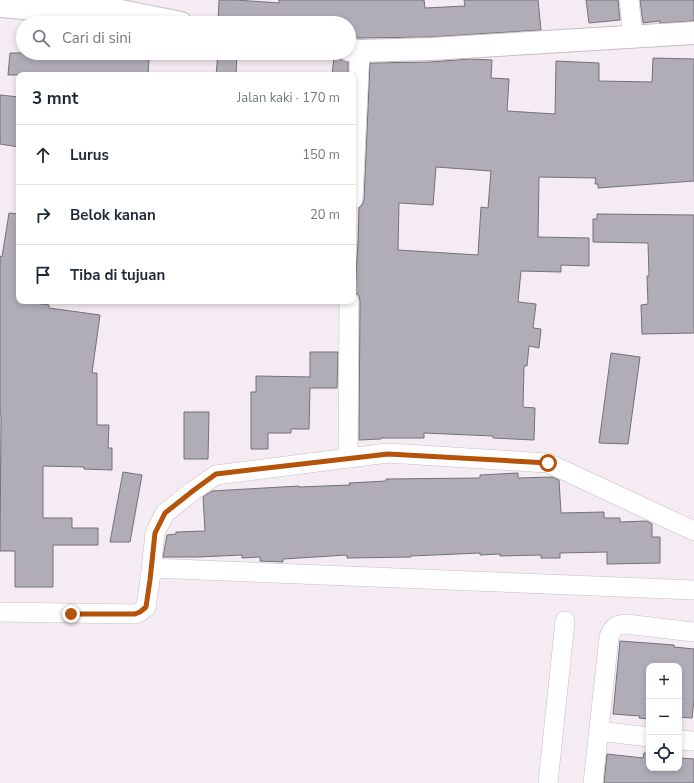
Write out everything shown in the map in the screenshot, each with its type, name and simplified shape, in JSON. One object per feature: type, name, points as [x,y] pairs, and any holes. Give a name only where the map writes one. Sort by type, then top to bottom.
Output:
[{"type":"street","points":[[629,0],[633,36]]},
{"type":"street","points":[[0,6],[36,4],[111,8],[148,16]]},
{"type":"street","points":[[356,51],[431,49],[694,33]]},
{"type":"street","points":[[354,60],[354,72]]},
{"type":"street","points":[[348,458],[349,304]]},
{"type":"street","points":[[0,612],[135,614],[140,612],[147,600],[155,533],[165,513],[194,490],[216,474],[348,458],[388,454],[548,463],[694,531]]},
{"type":"street","points":[[152,568],[694,590]]},
{"type":"street","points":[[548,783],[565,621]]},
{"type":"street","points":[[593,783],[608,638],[612,629],[618,625],[626,624],[694,632]]},
{"type":"street","points":[[599,732],[646,737]]},
{"type":"street","points":[[682,740],[694,741]]},
{"type":"building","points":[[219,0],[279,3],[279,0],[424,0],[425,8],[465,6],[464,0],[538,0],[541,30],[430,37],[356,38],[356,16],[218,16]]},
{"type":"building","points":[[586,0],[618,0],[620,20],[589,23]]},
{"type":"building","points":[[640,0],[694,0],[694,21],[660,23],[660,21],[643,23]]},
{"type":"building","points":[[10,53],[16,53],[16,60],[149,60],[148,72],[16,72],[16,75],[8,75]]},
{"type":"building","points":[[653,58],[694,59],[694,181],[598,188],[598,184],[595,184],[596,178],[539,177],[538,237],[589,238],[589,266],[561,265],[561,272],[521,271],[518,302],[536,304],[533,328],[541,329],[539,348],[529,346],[527,366],[524,366],[523,407],[535,408],[534,440],[493,438],[493,436],[424,433],[424,438],[381,438],[359,440],[360,301],[359,296],[356,293],[356,275],[359,208],[364,200],[370,63],[431,62],[469,59],[492,60],[491,78],[509,79],[507,111],[555,114],[556,61],[599,63],[599,81],[652,82]],"holes":[[[436,167],[491,171],[488,208],[481,207],[478,255],[398,250],[399,203],[433,205]]]},
{"type":"building","points":[[217,60],[237,60],[236,72],[216,72]]},
{"type":"building","points":[[334,60],[348,62],[348,72],[332,72]]},
{"type":"building","points":[[0,95],[16,97],[16,147],[0,144]]},
{"type":"building","points":[[9,213],[16,214],[16,304],[42,304],[49,305],[49,308],[100,315],[92,373],[97,373],[97,425],[109,425],[108,448],[112,448],[112,470],[84,469],[84,467],[43,466],[43,518],[72,518],[72,528],[98,528],[98,545],[53,545],[53,587],[15,587],[15,551],[0,551],[0,256],[2,257]]},
{"type":"building","points":[[597,214],[694,215],[694,333],[642,334],[641,305],[648,304],[648,243],[593,242],[593,219],[597,219]]},
{"type":"building","points":[[310,352],[338,352],[337,388],[310,388],[309,429],[291,429],[291,433],[268,433],[268,449],[251,449],[251,392],[256,392],[256,376],[310,377]]},
{"type":"building","points":[[611,353],[640,357],[628,444],[599,443]]},
{"type":"building","points":[[184,412],[209,412],[208,459],[184,459]]},
{"type":"building","points":[[123,472],[142,475],[130,542],[110,542]]},
{"type":"building","points":[[518,473],[518,478],[552,477],[559,480],[561,513],[604,512],[604,518],[620,518],[620,522],[647,521],[652,524],[652,537],[660,537],[660,563],[607,564],[607,552],[560,553],[560,558],[541,558],[541,555],[480,555],[480,553],[411,557],[347,558],[347,555],[283,559],[283,562],[260,561],[260,557],[242,558],[242,555],[163,557],[167,535],[176,534],[176,532],[205,531],[203,497],[212,491],[299,486],[350,485],[349,483],[386,481],[386,479],[480,478],[480,475]]},
{"type":"building","points":[[620,641],[674,645],[674,647],[694,649],[694,699],[692,718],[682,717],[682,663],[646,663],[646,719],[639,718],[640,716],[613,714]]},
{"type":"building","points":[[644,753],[646,753],[646,771],[682,771],[682,758],[694,759],[694,783],[604,783],[607,754],[643,758]]},
{"type":"route","points":[[71,614],[135,614],[146,607],[155,533],[165,513],[216,474],[388,454],[548,463]]}]
